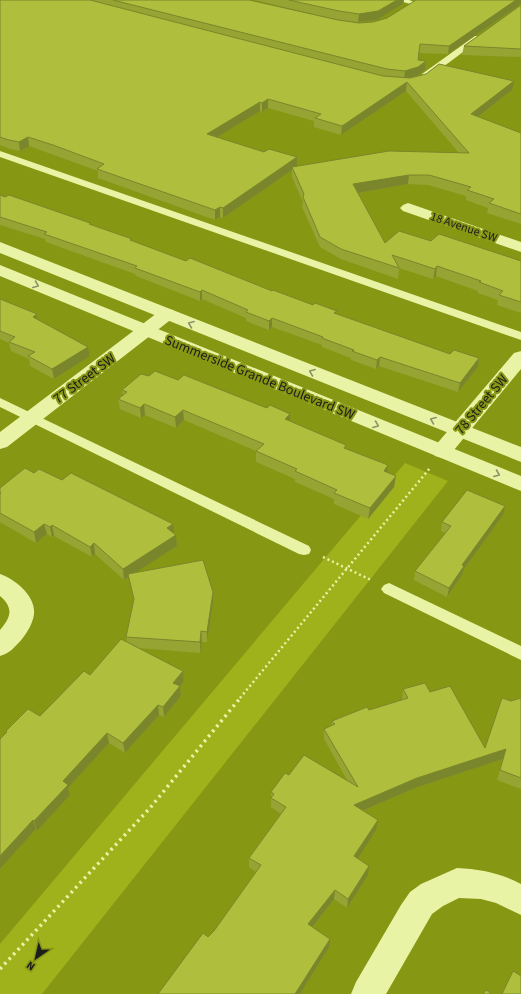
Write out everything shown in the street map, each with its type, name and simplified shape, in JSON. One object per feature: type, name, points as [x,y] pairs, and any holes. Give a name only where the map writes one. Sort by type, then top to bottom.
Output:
[{"type":"street","points":[[400,6],[417,2]]},
{"type":"street","name":"18 Avenue SW","points":[[408,208],[521,247]]},
{"type":"street","name":"Summerside Grande Boulevard SW","points":[[0,246],[521,455]]},
{"type":"street","name":"Summerside Grande Boulevard SW","points":[[0,270],[521,484]]},
{"type":"street","name":"77 Street SW","points":[[0,442],[167,314]]},
{"type":"street","name":"78 Street SW","points":[[442,451],[521,357]]},
{"type":"street","points":[[0,583],[18,598],[23,608],[22,618],[17,628],[0,646]]},
{"type":"street","points":[[368,994],[412,916],[421,903],[432,895],[457,883],[482,884],[502,890],[521,900]]},
{"type":"lane","points":[[415,82],[483,34]]},
{"type":"lane","points":[[0,154],[521,336]]},
{"type":"lane","points":[[0,402],[304,550]]},
{"type":"lane","points":[[389,589],[521,653]]},
{"type":"path","points":[[0,970],[150,808],[430,468]]},
{"type":"path","points":[[304,550],[389,589]]},
{"type":"green space","points":[[405,463],[448,481],[42,994],[0,994],[0,944]]},
{"type":"building","points":[[0,0],[90,0],[383,76],[410,78],[426,74],[439,64],[514,81],[471,114],[521,133],[521,214],[489,203],[494,199],[467,190],[471,187],[429,175],[409,175],[353,184],[385,243],[399,231],[431,241],[439,234],[521,261],[521,302],[499,295],[503,291],[479,282],[481,281],[437,266],[435,269],[392,255],[399,268],[341,249],[320,237],[292,167],[389,151],[469,153],[407,82],[342,126],[315,118],[321,114],[268,99],[262,103],[260,102],[207,134],[264,152],[269,149],[297,157],[223,208],[220,207],[215,210],[97,169],[104,164],[53,145],[28,137],[19,142],[0,137]]},
{"type":"building","points":[[113,0],[249,0],[338,20],[359,23],[373,22],[387,18],[416,0],[516,0],[449,46],[420,44],[418,60],[426,61],[418,67],[405,71],[387,69]]},
{"type":"building","points":[[289,0],[397,0],[378,11],[359,14]]},
{"type":"building","points":[[521,5],[521,49],[464,46]]},
{"type":"building","points":[[0,195],[5,197],[9,195],[90,223],[89,224],[132,239],[130,240],[186,261],[190,258],[272,291],[273,290],[313,305],[315,303],[337,311],[334,313],[450,354],[454,350],[479,358],[460,383],[380,357],[377,360],[352,351],[354,350],[322,338],[323,337],[272,318],[269,321],[246,312],[248,310],[202,290],[200,292],[135,268],[137,266],[44,234],[47,232],[0,217]]},
{"type":"building","points":[[0,299],[37,314],[33,317],[88,347],[52,369],[28,356],[35,352],[9,342],[15,337],[0,331]]},
{"type":"building","points":[[155,371],[178,380],[184,375],[267,408],[270,405],[290,414],[285,419],[346,445],[344,448],[388,465],[384,471],[396,476],[370,508],[334,493],[337,490],[295,471],[297,469],[256,451],[264,444],[183,410],[175,417],[144,404],[140,408],[118,399],[127,392],[122,390],[141,374],[149,376]]},
{"type":"building","points":[[25,468],[34,473],[39,469],[62,480],[71,473],[173,524],[167,528],[176,535],[123,569],[94,543],[90,547],[52,525],[50,527],[44,524],[34,532],[0,513],[0,488]]},
{"type":"building","points":[[467,490],[505,506],[462,565],[464,566],[449,588],[415,571],[451,526],[442,522]]},
{"type":"building","points":[[203,560],[213,592],[207,632],[201,631],[200,642],[126,637],[134,599],[128,574]]},
{"type":"building","points":[[121,639],[183,671],[173,683],[180,686],[163,707],[158,705],[123,743],[107,733],[63,781],[68,785],[0,856],[0,739],[28,709],[40,716],[84,671],[90,675]]},
{"type":"building","points":[[425,683],[430,692],[450,686],[485,748],[502,698],[511,701],[521,698],[521,778],[500,770],[506,749],[417,778],[354,805],[378,820],[354,856],[369,866],[348,899],[335,890],[308,924],[330,939],[295,994],[158,994],[203,933],[208,937],[214,931],[261,865],[249,858],[286,807],[271,798],[274,794],[271,792],[285,773],[289,775],[304,755],[358,787],[324,729],[335,724],[332,721],[367,707],[369,710],[408,698],[403,689]]},
{"type":"building","points":[[513,971],[521,976],[521,994],[502,994]]},
{"type":"building","points":[[486,990],[492,994],[483,994]]}]
